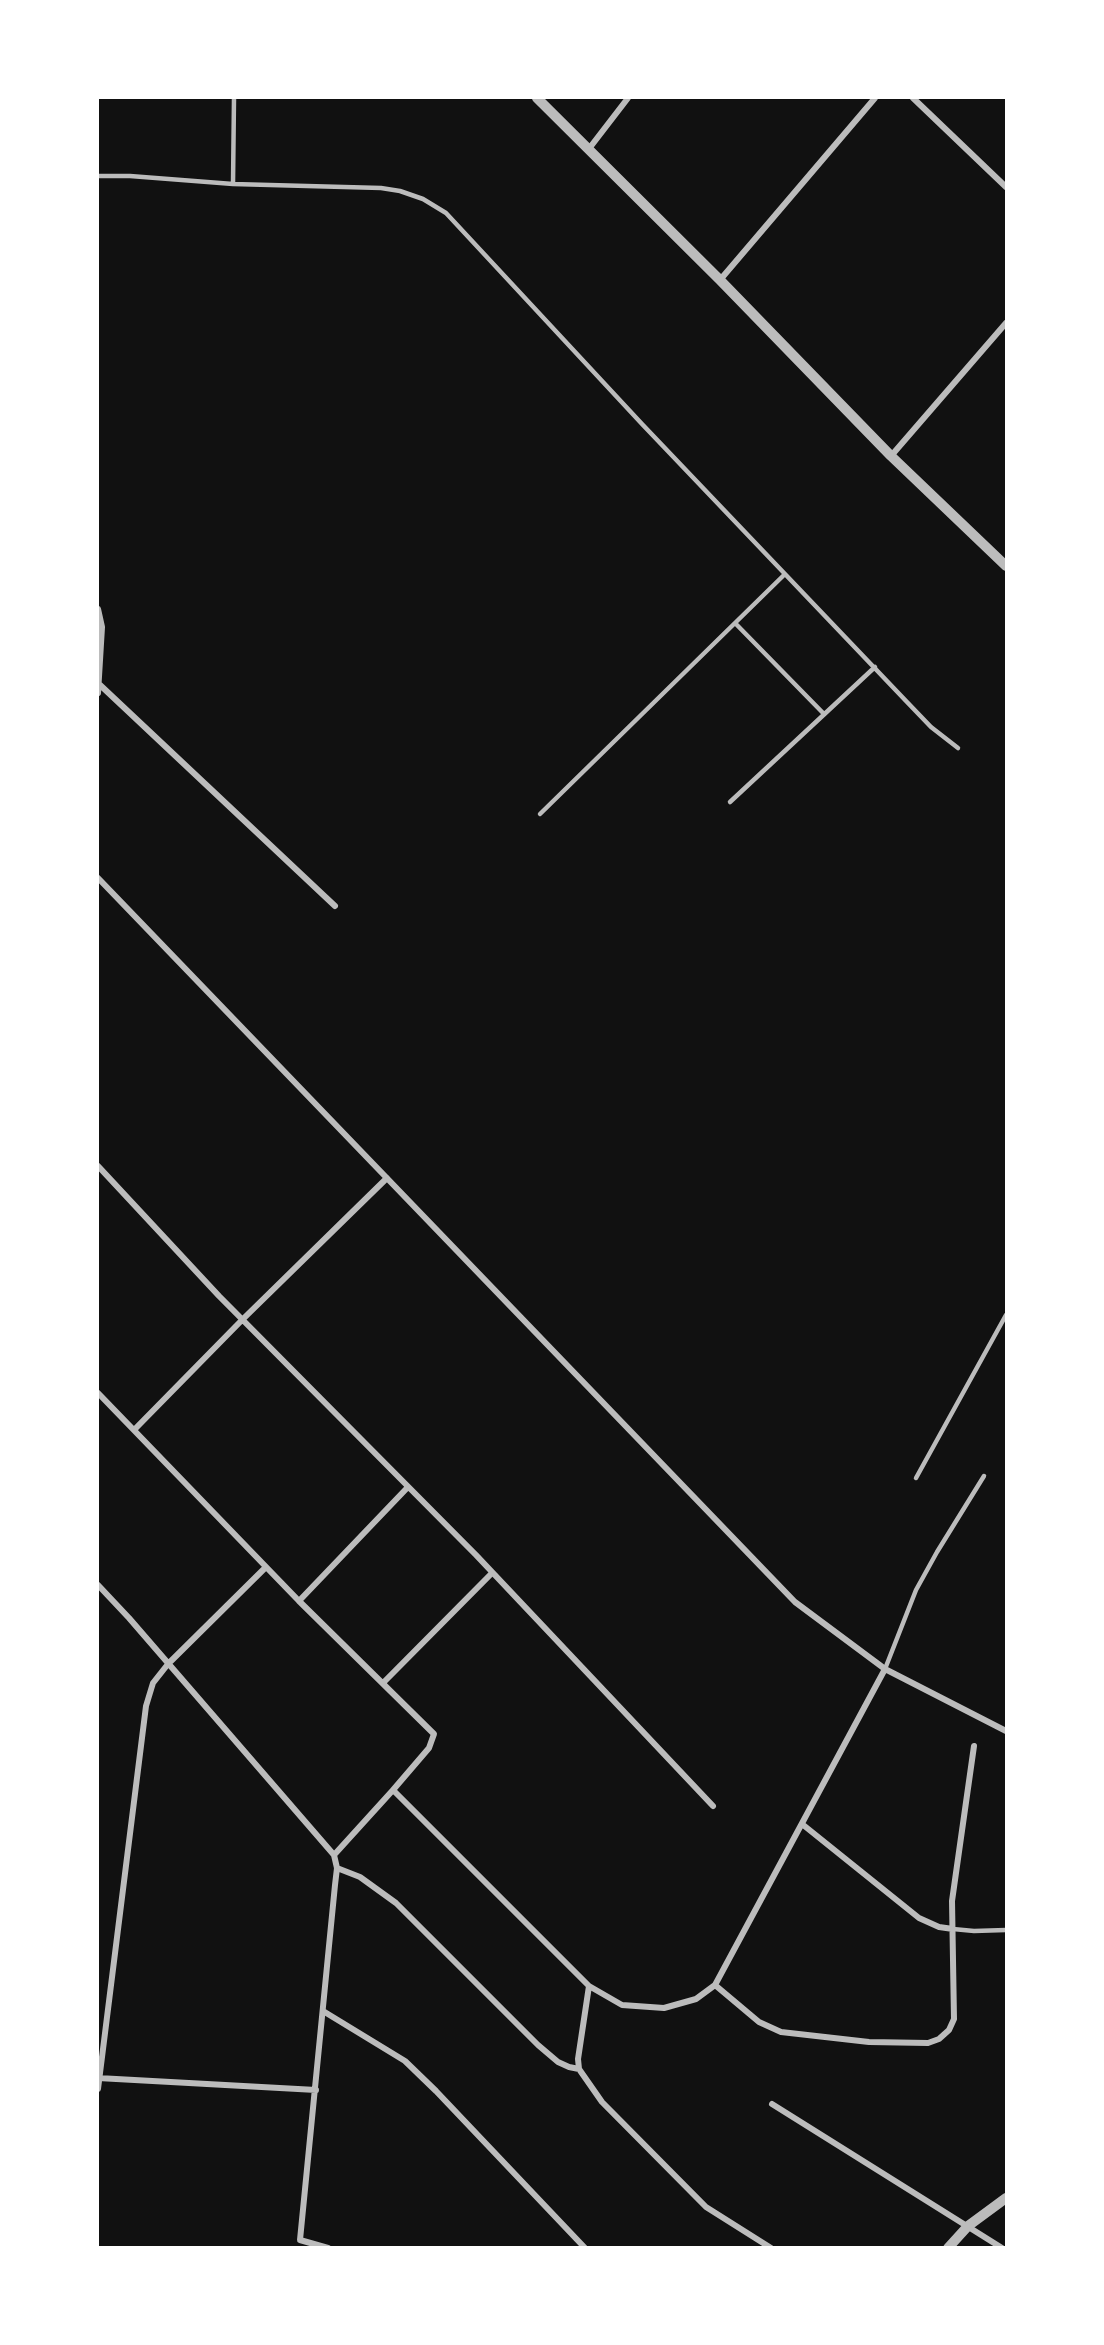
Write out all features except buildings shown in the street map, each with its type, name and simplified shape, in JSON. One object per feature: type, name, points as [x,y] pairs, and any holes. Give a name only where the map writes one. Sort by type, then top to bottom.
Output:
[{"type":"street","points":[[537,98],[720,280],[891,456],[1005,562]]},
{"type":"street","points":[[588,150],[628,98]]},
{"type":"street","points":[[720,280],[875,98]]},
{"type":"street","points":[[913,98],[1006,187]]},
{"type":"street","points":[[891,456],[1006,323]]},
{"type":"street","points":[[98,609],[102,627],[98,693]]},
{"type":"street","points":[[99,684],[335,906]]},
{"type":"street","points":[[98,878],[795,1602],[885,1669],[1006,1731]]},
{"type":"street","points":[[98,1166],[242,1320],[492,1573],[713,1806]]},
{"type":"street","points":[[134,1430],[387,1178]]},
{"type":"street","points":[[98,1393],[299,1601],[434,1734],[429,1748],[334,1855]]},
{"type":"street","points":[[299,1601],[408,1487]]},
{"type":"street","points":[[98,2089],[146,1706],[153,1683],[168,1664],[266,1567]]},
{"type":"street","points":[[382,1683],[492,1573]]},
{"type":"street","points":[[98,1585],[334,1855],[337,1868],[316,2090],[298,2247]]},
{"type":"street","points":[[393,1790],[589,1986],[622,2005],[664,2008],[696,1999],[715,1985],[885,1669]]},
{"type":"street","points":[[715,1985],[759,2022],[782,2031],[869,2042],[928,2043],[939,2039],[949,2030],[954,2019],[952,1900],[974,1746]]},
{"type":"street","points":[[802,1824],[919,1918],[939,1927],[953,1929]]},
{"type":"street","points":[[337,1868],[360,1877],[396,1903],[538,2044],[558,2062],[579,2069]]},
{"type":"street","points":[[589,1986],[578,2059],[579,2069],[602,2102],[706,2207],[771,2247]]},
{"type":"street","points":[[323,2011],[405,2061],[585,2247]]},
{"type":"street","points":[[98,2078],[316,2090]]},
{"type":"street","points":[[772,2104],[1002,2247]]},
{"type":"street","points":[[948,2247],[968,2226],[1006,2198]]},
{"type":"street","points":[[300,2240],[328,2247]]},
{"type":"lane","points":[[233,184],[234,98]]},
{"type":"lane","points":[[98,176],[130,176],[233,184],[381,188],[400,191],[423,199],[446,213],[785,574],[932,727],[958,748]]},
{"type":"lane","points":[[540,814],[785,574]]},
{"type":"lane","points":[[735,623],[824,714]]},
{"type":"lane","points":[[730,802],[875,667]]},
{"type":"lane","points":[[916,1478],[1006,1315]]},
{"type":"lane","points":[[885,1669],[916,1590],[984,1476]]},
{"type":"lane","points":[[953,1929],[1006,1930]]}]
